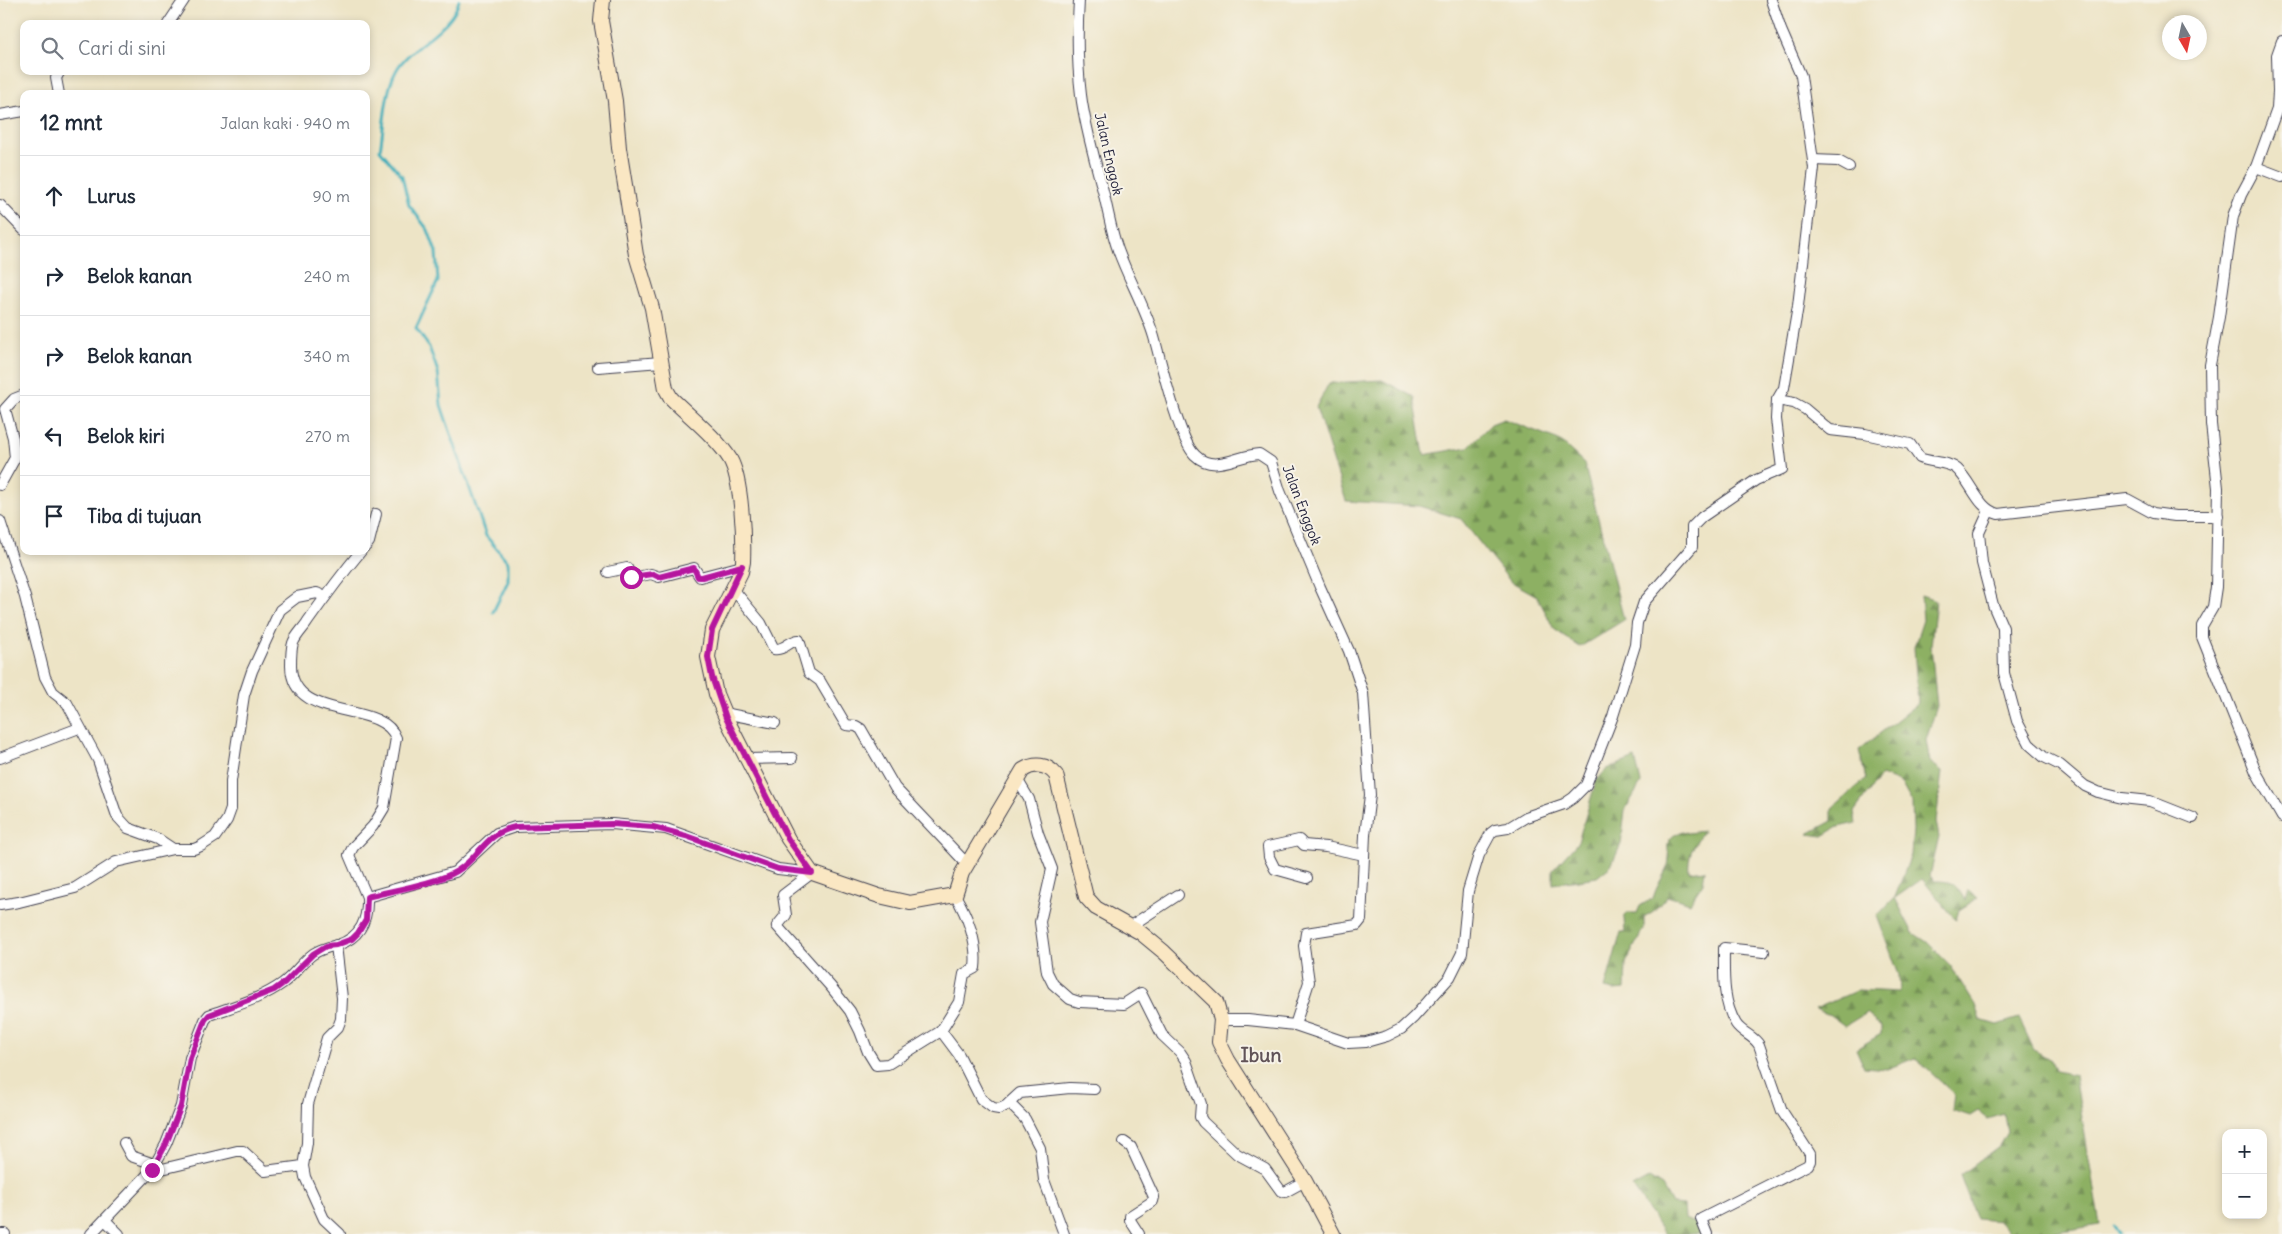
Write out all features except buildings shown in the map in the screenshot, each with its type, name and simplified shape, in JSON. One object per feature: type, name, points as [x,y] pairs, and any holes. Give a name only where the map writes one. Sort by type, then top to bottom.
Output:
[{"type":"main road","points":[[603,0],[602,22],[615,101],[624,184],[636,255],[652,308],[666,389],[671,398],[730,460],[739,500],[743,549],[742,566],[709,640],[708,657],[712,677],[724,713],[788,839],[812,873],[879,896],[910,903],[955,895],[962,873],[1023,770],[1035,765],[1049,768],[1056,775],[1086,897],[1096,908],[1141,933],[1164,952],[1216,1002],[1221,1020],[1219,1042],[1228,1060],[1306,1181],[1333,1234]]},
{"type":"street","points":[[171,20],[184,0]]},
{"type":"street","name":"Jalan Enggok","points":[[1079,0],[1078,63],[1081,97],[1100,179],[1117,247],[1149,321],[1170,396],[1188,447],[1200,459],[1213,464],[1259,454],[1271,462],[1280,491],[1358,673],[1366,715],[1370,787],[1360,924],[1306,933],[1304,946],[1309,982],[1295,1025]]},
{"type":"street","points":[[1221,1020],[1256,1020],[1295,1025],[1348,1043],[1366,1042],[1386,1036],[1401,1029],[1414,1017],[1450,977],[1462,953],[1468,891],[1474,867],[1491,833],[1508,828],[1526,817],[1564,804],[1586,785],[1613,716],[1635,645],[1637,623],[1644,602],[1692,547],[1692,527],[1702,517],[1756,480],[1782,469],[1776,419],[1777,400],[1784,388],[1798,306],[1813,183],[1814,160],[1802,76],[1781,30],[1771,0]]},
{"type":"street","points":[[2282,41],[2277,55],[2277,109],[2256,167],[2241,195],[2234,216],[2210,365],[2211,424],[2218,488],[2218,516],[2215,598],[2210,614],[2202,626],[2201,634],[2256,772],[2282,817]]},
{"type":"street","points":[[58,75],[56,78],[58,90]]},
{"type":"street","points":[[0,115],[20,112]]},
{"type":"street","points":[[1814,160],[1838,161],[1849,167]]},
{"type":"street","points":[[2256,167],[2282,177]]},
{"type":"street","points":[[0,205],[20,226]]},
{"type":"street","points":[[598,367],[661,362]]},
{"type":"street","points":[[0,485],[15,458],[13,438],[4,405],[20,397]]},
{"type":"street","points":[[1777,400],[1794,403],[1805,409],[1830,430],[1865,434],[1910,444],[1920,458],[1948,464],[1956,469],[1988,510],[1998,514],[2127,499],[2153,513],[2175,516],[2218,516]]},
{"type":"street","points":[[1988,510],[1979,533],[1982,563],[1993,606],[2003,628],[2004,673],[2017,721],[2029,744],[2044,757],[2060,764],[2086,786],[2098,792],[2122,798],[2150,801],[2194,818]]},
{"type":"street","points":[[370,542],[376,514]]},
{"type":"street","points":[[0,521],[25,596],[45,677],[53,692],[67,703],[98,760],[117,816],[128,828],[158,839],[173,849]]},
{"type":"street","points":[[91,1234],[153,1167],[166,1144],[181,1106],[190,1058],[205,1020],[209,1015],[274,990],[285,982],[313,954],[326,946],[336,945],[352,939],[358,933],[368,914],[367,897],[350,855],[353,847],[373,826],[384,808],[396,738],[391,728],[386,725],[368,717],[317,702],[303,693],[296,684],[292,673],[293,643],[325,596],[358,555]]},
{"type":"street","points":[[608,572],[627,568],[632,578],[651,574],[657,577],[694,568],[700,577],[742,566]]},
{"type":"street","points":[[733,589],[761,623],[774,649],[786,647],[795,640],[798,640],[809,673],[820,681],[846,725],[856,726],[861,729],[894,788],[967,864]]},
{"type":"street","points":[[0,905],[75,888],[116,862],[173,849],[194,849],[215,837],[227,820],[231,809],[231,781],[244,695],[252,671],[280,610],[298,597],[317,593],[325,596]]},
{"type":"street","points":[[724,713],[775,723]]},
{"type":"street","points":[[0,758],[79,728]]},
{"type":"street","points":[[748,759],[792,758]]},
{"type":"street","points":[[1017,779],[1029,799],[1038,833],[1052,869],[1040,922],[1047,972],[1053,984],[1070,999],[1079,1002],[1124,1004],[1141,993],[1162,1035],[1180,1052],[1186,1061],[1201,1104],[1200,1117],[1206,1127],[1237,1154],[1265,1169],[1281,1191],[1285,1192],[1306,1181]]},
{"type":"street","points":[[367,897],[456,872],[491,837],[503,830],[515,827],[612,824],[653,827],[686,836],[778,869],[812,873]]},
{"type":"street","points":[[1307,878],[1275,869],[1269,857],[1268,847],[1299,840],[1304,845],[1326,846],[1364,855]]},
{"type":"street","points":[[812,873],[783,895],[786,915],[777,926],[832,987],[850,1011],[868,1052],[876,1065],[888,1064],[941,1031],[959,1002],[964,974],[975,968],[976,959],[972,933],[965,913],[955,895]]},
{"type":"street","points":[[1129,927],[1178,895]]},
{"type":"street","points":[[336,945],[342,998],[341,1019],[338,1027],[327,1038],[308,1104],[307,1143],[303,1166],[305,1177],[324,1219],[338,1233]]},
{"type":"street","points":[[1708,1234],[1701,1219],[1808,1165],[1810,1161],[1810,1154],[1782,1111],[1756,1039],[1737,1025],[1726,997],[1724,948],[1764,952]]},
{"type":"street","points":[[941,1031],[959,1055],[981,1098],[993,1108],[999,1109],[1020,1093],[1070,1088],[1094,1089]]},
{"type":"street","points":[[1008,1104],[1013,1106],[1025,1120],[1040,1148],[1044,1180],[1064,1234]]},
{"type":"street","points":[[1124,1142],[1131,1147],[1154,1197],[1153,1201],[1130,1216],[1139,1234]]},
{"type":"street","points":[[124,1143],[131,1156],[153,1167],[162,1169],[237,1150],[243,1151],[265,1172],[303,1166]]},
{"type":"street","points":[[105,1220],[119,1234]]},
{"type":"green space","points":[[1382,380],[1414,397],[1424,455],[1468,447],[1491,424],[1504,419],[1559,440],[1584,463],[1624,620],[1580,647],[1554,629],[1537,596],[1510,581],[1461,519],[1419,506],[1346,501],[1316,407],[1329,383]]},
{"type":"green space","points":[[1921,595],[1936,600],[1931,646],[1937,706],[1926,740],[1930,762],[1942,771],[1936,822],[1939,837],[1930,876],[1935,881],[1953,884],[1965,900],[1968,890],[1978,898],[1959,910],[1956,920],[1922,879],[1895,898],[1913,933],[1927,942],[1950,965],[1975,1005],[1980,1020],[1997,1025],[2019,1018],[2034,1050],[2051,1060],[2055,1071],[2075,1075],[2100,1225],[2042,1234],[2010,1234],[2000,1221],[1976,1219],[1960,1175],[1999,1146],[2007,1132],[2004,1114],[1988,1119],[1978,1111],[1970,1116],[1952,1110],[1954,1094],[1915,1058],[1887,1069],[1864,1067],[1856,1049],[1881,1034],[1881,1026],[1866,1013],[1845,1026],[1830,1015],[1815,1009],[1858,990],[1900,992],[1899,975],[1877,916],[1895,897],[1911,855],[1913,830],[1912,803],[1901,783],[1881,775],[1854,812],[1856,823],[1838,827],[1823,836],[1808,834],[1832,821],[1832,808],[1866,779],[1859,750],[1918,703],[1914,647],[1923,620]]},
{"type":"green space","points":[[1635,758],[1641,783],[1625,810],[1621,844],[1611,866],[1597,877],[1553,884],[1553,870],[1578,842],[1596,781],[1607,769]]},
{"type":"green space","points":[[1682,831],[1688,833],[1703,831],[1692,850],[1689,860],[1689,872],[1705,870],[1703,883],[1690,903],[1667,896],[1655,910],[1644,917],[1644,927],[1626,963],[1625,989],[1614,990],[1605,988],[1621,932],[1625,932],[1624,918],[1627,913],[1637,913],[1640,906],[1653,898],[1669,862],[1668,843],[1674,835]]},
{"type":"green space","points":[[1649,1178],[1662,1186],[1672,1204],[1684,1205],[1685,1219],[1702,1226],[1711,1234],[1664,1234],[1633,1187]]},
{"type":"waterway","points":[[459,0],[449,19],[411,53],[396,71],[389,89],[380,150],[402,176],[409,205],[428,230],[436,252],[438,281],[416,328],[429,347],[438,372],[441,405],[486,536],[508,562],[508,581],[493,612]]},
{"type":"waterway","points":[[2114,1226],[2119,1234]]},
{"type":"district","name":"Ibun","points":[[1261,1055]]},
{"type":"route","points":[[152,1170],[172,1131],[181,1106],[190,1058],[199,1033],[209,1015],[274,990],[285,982],[313,954],[326,946],[336,945],[352,939],[366,920],[368,914],[367,897],[456,872],[491,837],[503,830],[515,827],[612,824],[653,827],[666,829],[778,869],[812,873],[788,839],[726,718],[716,694],[712,677],[708,657],[709,640],[712,630],[741,572],[742,566],[702,577],[698,577],[694,568],[659,577],[655,577],[653,574],[631,577]]}]
